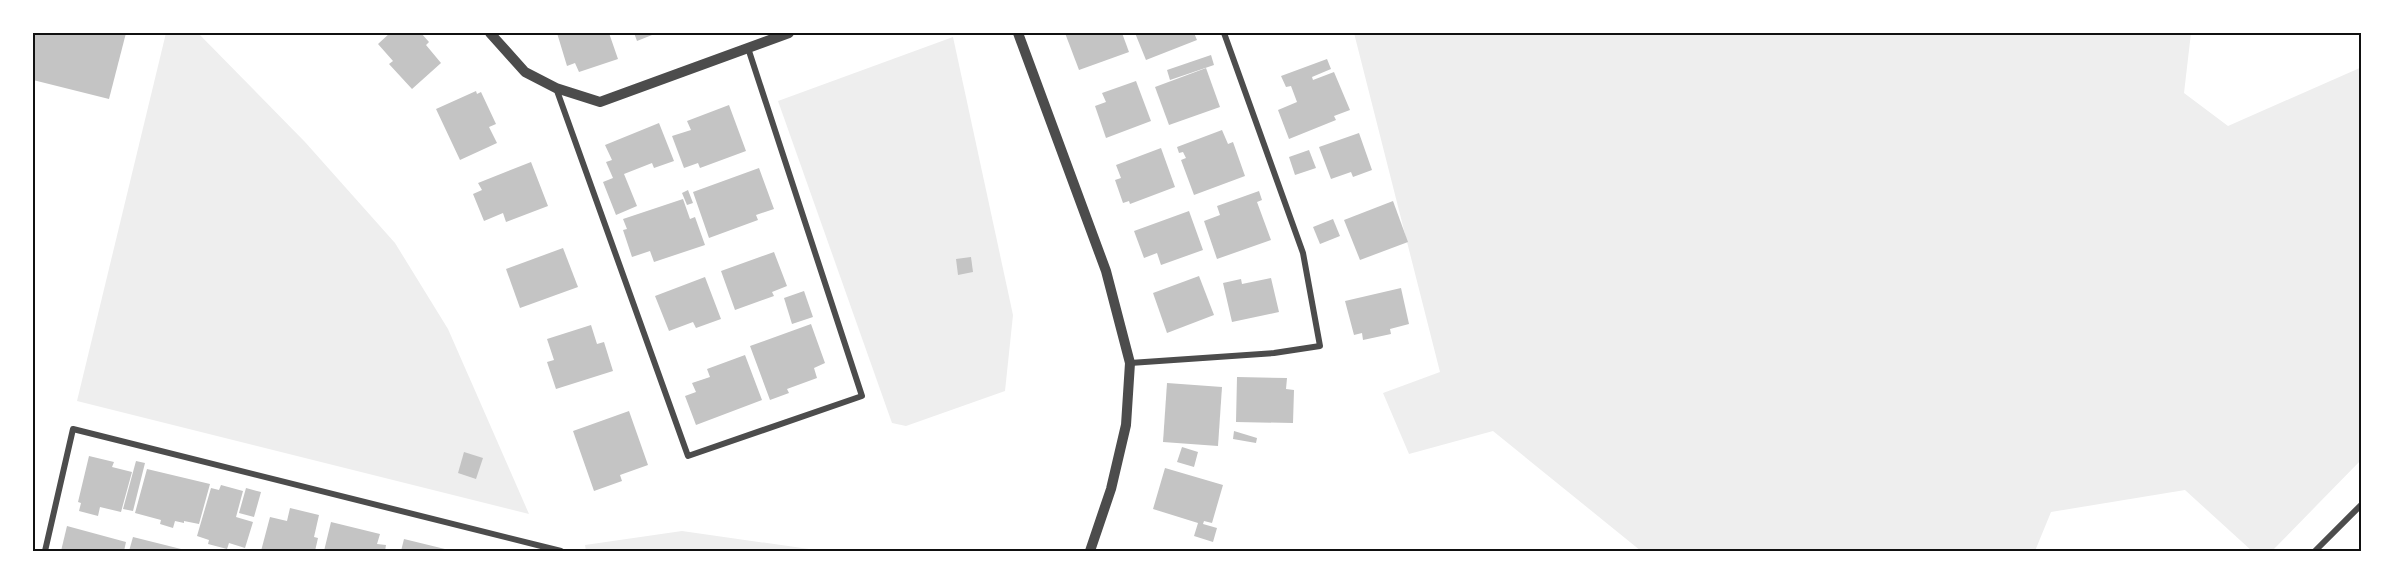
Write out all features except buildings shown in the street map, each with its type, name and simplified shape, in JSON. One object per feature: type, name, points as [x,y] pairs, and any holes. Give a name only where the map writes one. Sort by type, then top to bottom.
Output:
[{"type":"street","points":[[490,33],[525,72],[556,88],[600,102],[789,33]]},
{"type":"street","points":[[1018,33],[1107,272],[1130,363],[1126,425],[1111,489],[1090,551]]},
{"type":"street","points":[[1130,363],[1274,352],[1320,346],[1303,253],[1224,33]]},
{"type":"street","points":[[556,88],[688,456],[862,396],[748,48]]},
{"type":"street","points":[[45,551],[74,429],[561,551]]},
{"type":"street","points":[[2315,551],[2362,504]]},
{"type":"shaded area","points":[[166,33],[198,33],[305,142],[395,243],[448,329],[529,514],[77,401]]},
{"type":"shaded area","points":[[1354,33],[2191,33],[2184,93],[2228,126],[2362,67],[2362,459],[2272,551],[2252,551],[2185,490],[2051,512],[2035,551],[1641,551],[1493,431],[1409,454],[1383,393],[1440,372]]},
{"type":"shaded area","points":[[953,37],[1013,315],[1005,391],[906,426],[892,423],[778,101]]},
{"type":"shaded area","points":[[682,531],[823,551],[586,551],[585,545]]}]
